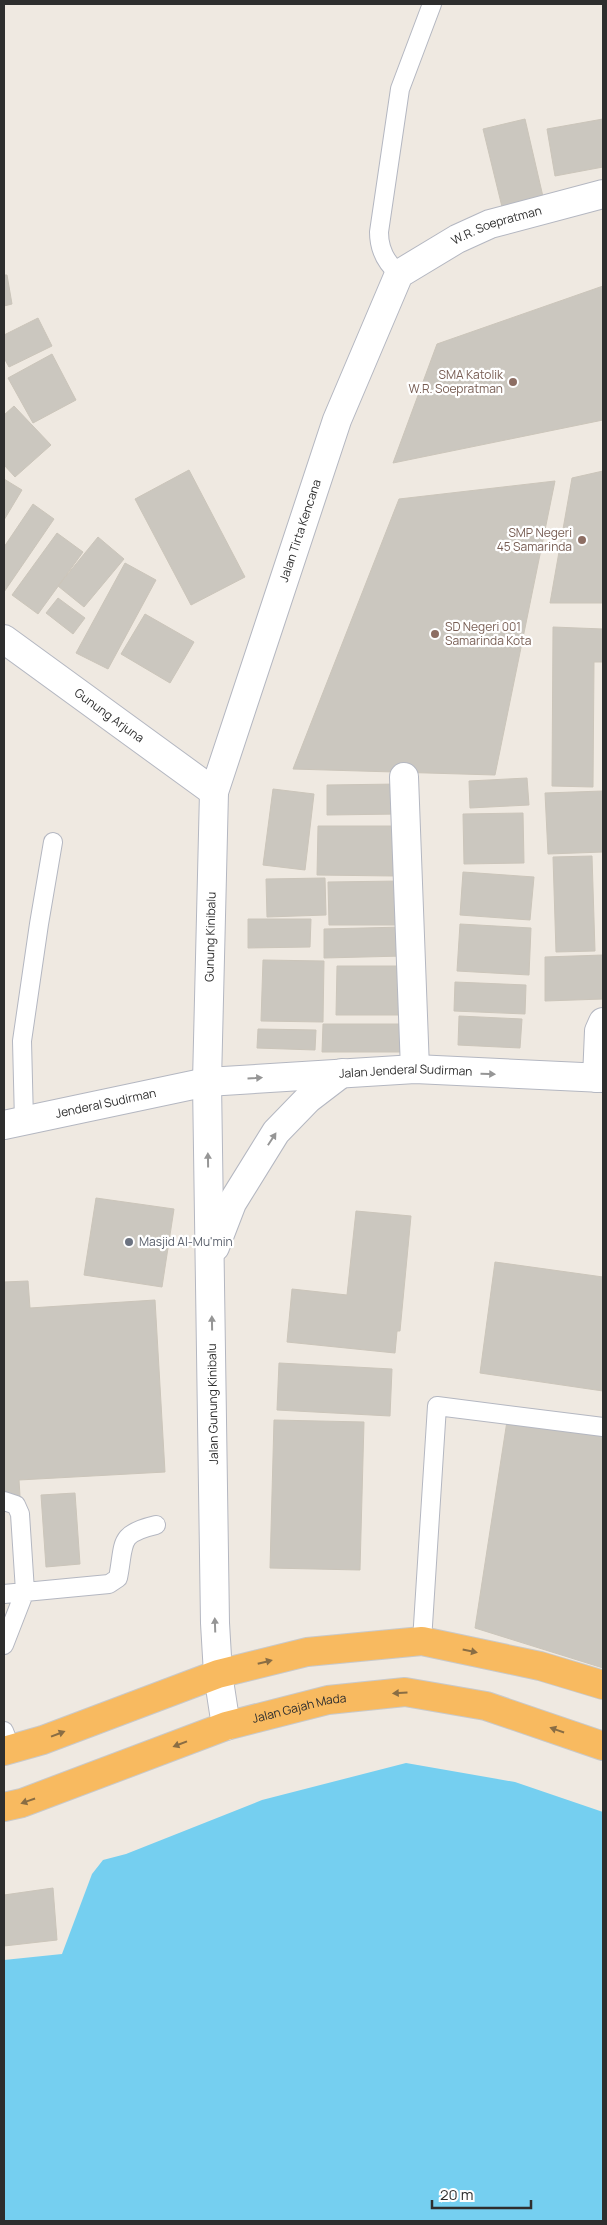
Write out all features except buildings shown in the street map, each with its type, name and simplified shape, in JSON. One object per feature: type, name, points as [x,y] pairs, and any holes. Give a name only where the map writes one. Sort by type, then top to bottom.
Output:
[{"type":"highway","points":[[6,1743],[43,1740],[218,1674],[307,1652],[422,1641],[540,1666],[603,1685]]},
{"type":"highway","name":"Jalan Gajah Mada","points":[[4,1807],[22,1803],[226,1726],[328,1700],[405,1692],[486,1706],[603,1746]]},
{"type":"street","name":"W.R. Soepratman","points":[[399,274],[457,239],[490,224],[603,194]]},
{"type":"street","name":"Jalan Tirta Kencana","points":[[214,792],[337,420],[399,274]]},
{"type":"street","name":"Gunung Arjuna","points":[[4,639],[214,792]]},
{"type":"street","points":[[404,777],[416,1070]]},
{"type":"street","name":"Gunung Kinibalu","points":[[207,1082],[214,792]]},
{"type":"street","points":[[600,1078],[600,1032],[603,1022]]},
{"type":"street","name":"Jalan Jenderal Sudirman","points":[[207,1082],[416,1070],[600,1078]]},
{"type":"street","points":[[210,1260],[232,1203],[276,1132],[308,1099],[342,1073]]},
{"type":"street","name":"Jenderal Sudirman","points":[[14,1123],[207,1082]]},
{"type":"street","name":"Jalan Gunung Kinibalu","points":[[207,1082],[215,1623],[218,1674],[226,1726]]},
{"type":"lane","points":[[399,274],[386,258],[379,242],[379,232],[400,89],[432,4]]},
{"type":"lane","points":[[14,1123],[22,1041],[53,842]]},
{"type":"lane","points":[[422,1641],[437,1406],[603,1428]]},
{"type":"lane","points":[[4,1501],[16,1505],[20,1514],[25,1591],[4,1645]]},
{"type":"lane","points":[[4,1594],[109,1584],[118,1578],[126,1537],[137,1530],[156,1525]]},
{"type":"water","points":[[406,1763],[515,1782],[603,1812],[603,2221],[4,2221],[4,1960],[62,1954],[92,1874],[103,1860],[126,1854],[262,1800]]},
{"type":"place","name":"SMA Katolik W.R. Soepratman","points":[[513,382]]},
{"type":"place","name":"SMP Negeri 45 Samarinda","points":[[582,540]]},
{"type":"place","name":"SD Negeri 001 Samarinda Kota","points":[[435,634]]},
{"type":"place","name":"Masjid Al-Mu'min","points":[[129,1242]]}]
